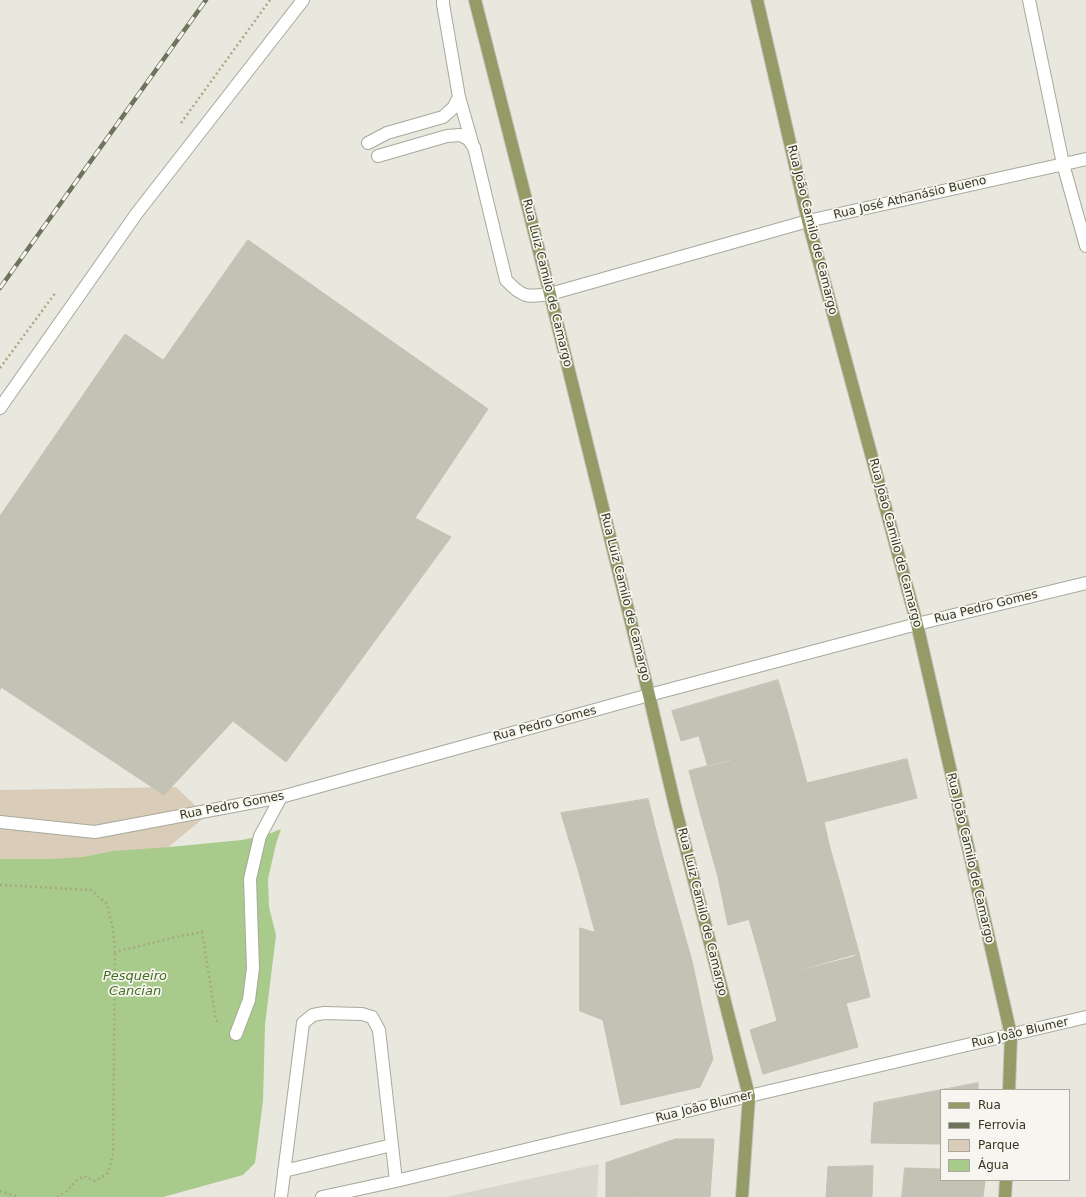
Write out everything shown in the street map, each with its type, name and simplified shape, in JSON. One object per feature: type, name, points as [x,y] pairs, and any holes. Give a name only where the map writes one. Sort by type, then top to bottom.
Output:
[{"type":"main road","name":"Rua Luiz Camilo de Camargo","points":[[475,0],[550,294],[675,806],[749,1096],[742,1197]]},
{"type":"main road","name":"Rua João Camilo de Camargo","points":[[757,0],[808,221],[917,624],[1011,1035],[1009,1089]]},
{"type":"main road","points":[[1006,1181],[1006,1197]]},
{"type":"street","points":[[0,408],[137,213],[303,0]]},
{"type":"street","name":"Rua José Athanásio Bueno","points":[[443,0],[459,97],[474,147],[506,280],[515,289],[528,296],[550,294],[808,221],[1086,159]]},
{"type":"street","points":[[1029,0],[1063,164],[1086,246]]},
{"type":"street","points":[[368,143],[387,133],[443,117],[453,108],[459,97]]},
{"type":"street","points":[[378,156],[447,136],[460,135],[468,139],[474,147]]},
{"type":"street","name":"Rua Pedro Gomes","points":[[0,822],[95,832],[281,797],[649,695],[917,624],[1086,583]]},
{"type":"street","points":[[236,1034],[249,1000],[253,968],[250,879],[260,836],[281,797]]},
{"type":"street","points":[[281,1197],[303,1023],[313,1015],[324,1013],[362,1014],[372,1017],[379,1030],[396,1182]]},
{"type":"street","name":"Rua João Blumer","points":[[322,1197],[396,1182],[749,1096],[1086,1017]]},
{"type":"street","points":[[284,1171],[392,1145]]},
{"type":"path","points":[[0,885],[91,890],[107,904],[113,929],[115,952],[113,1155],[108,1173],[95,1181],[84,1176],[76,1180],[67,1191],[57,1197]]},
{"type":"path","points":[[115,952],[202,932],[216,1020],[236,1034]]},
{"type":"path","points":[[0,1191],[19,1197]]},
{"type":"shaded area","points":[[598,1164],[597,1197],[446,1197]]},
{"type":"green space","points":[[176,787],[206,816],[170,846],[133,868],[0,908],[0,790]]},
{"type":"water","name":"Pesqueiro Cancian","points":[[281,829],[268,879],[269,907],[276,935],[265,1025],[263,1101],[255,1163],[243,1175],[163,1197],[0,1197],[0,859],[53,859],[83,857],[113,851],[242,840],[266,835]]},
{"type":"building","points":[[248,240],[488,409],[415,518],[451,537],[286,762],[233,721],[164,795],[1,687],[0,690],[0,516],[125,334],[163,360]]},
{"type":"building","points":[[778,680],[787,710],[681,741],[672,711]]},
{"type":"building","points":[[787,710],[796,742],[708,767],[699,736]]},
{"type":"building","points":[[796,742],[807,783],[700,812],[689,771]]},
{"type":"building","points":[[907,759],[917,798],[824,822],[830,848],[718,877],[700,812],[807,783]]},
{"type":"building","points":[[648,799],[663,858],[579,873],[561,813]]},
{"type":"building","points":[[830,848],[843,894],[728,925],[718,877]]},
{"type":"building","points":[[663,858],[692,961],[595,932],[579,873]]},
{"type":"building","points":[[843,894],[859,953],[766,979],[749,919]]},
{"type":"building","points":[[580,928],[692,961],[713,1059],[700,1087],[621,1105],[603,1020],[580,1011]]},
{"type":"building","points":[[859,953],[870,997],[777,1021],[766,979],[853,957]]},
{"type":"building","points":[[846,1003],[858,1047],[763,1074],[750,1030],[777,1021]]},
{"type":"building","points":[[978,1083],[978,1089],[947,1089]]},
{"type":"building","points":[[940,1090],[940,1144],[871,1143],[874,1103]]},
{"type":"building","points":[[676,1139],[714,1139],[710,1197],[671,1197]]},
{"type":"building","points":[[676,1139],[671,1197],[638,1197],[641,1151]]},
{"type":"building","points":[[641,1151],[638,1197],[606,1197],[606,1163]]},
{"type":"building","points":[[873,1166],[872,1197],[826,1197],[828,1167]]},
{"type":"building","points":[[905,1168],[940,1169],[940,1181],[985,1181],[983,1197],[902,1197]]},
{"type":"railway","points":[[0,288],[206,0]]}]
